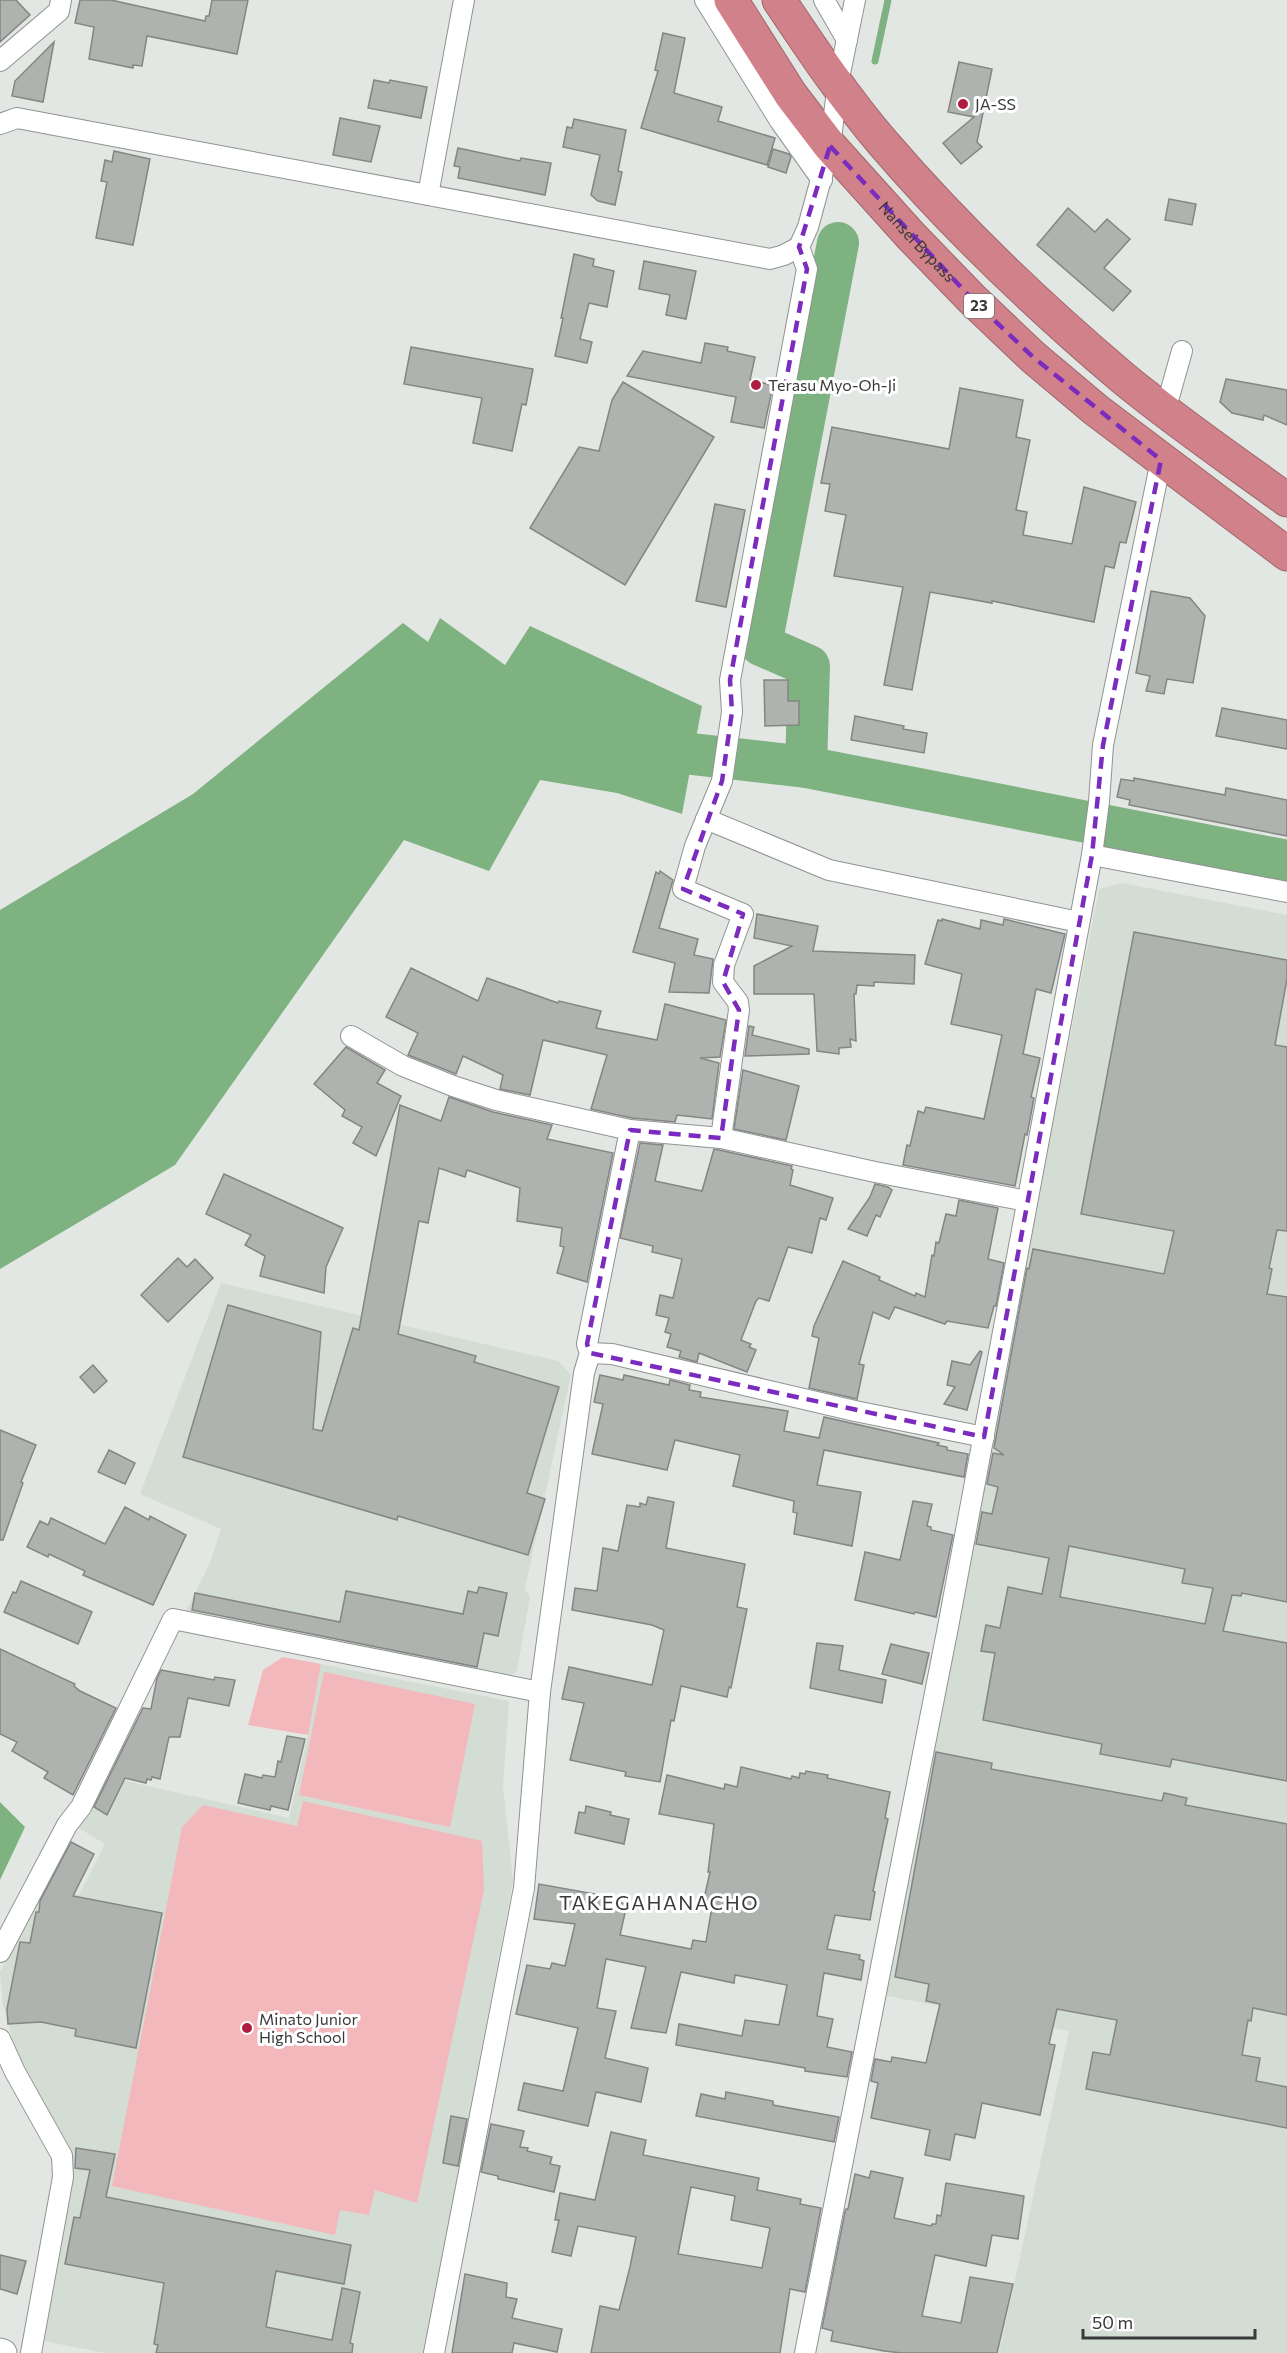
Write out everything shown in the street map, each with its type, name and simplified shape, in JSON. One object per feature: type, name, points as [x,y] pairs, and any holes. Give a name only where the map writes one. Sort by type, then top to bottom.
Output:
[{"type":"highway","name":"Nansei Bypass","points":[[731,0],[791,95],[830,146],[911,236],[972,299],[1060,380],[1161,460],[1287,554]]},
{"type":"highway","name":"23","points":[[779,0],[838,83],[896,158],[993,259],[1063,326],[1165,411],[1287,500]]},
{"type":"street","points":[[0,61],[59,11],[61,0]]},
{"type":"street","points":[[428,195],[464,0]]},
{"type":"street","points":[[705,0],[780,121],[822,180]]},
{"type":"street","points":[[824,0],[847,40]]},
{"type":"street","points":[[0,124],[17,118],[770,259],[799,247],[808,226],[830,146],[838,83],[855,0]]},
{"type":"street","points":[[722,1138],[740,1010],[738,1002],[723,982],[724,965],[743,914],[683,889],[695,846],[722,781],[732,712],[730,680],[807,270],[799,247]]},
{"type":"street","points":[[1165,411],[1182,351]]},
{"type":"street","points":[[805,2353],[984,1437],[1092,855],[1103,745],[1161,460]]},
{"type":"street","points":[[706,819],[829,870],[1079,922]]},
{"type":"street","points":[[1092,855],[1287,892]]},
{"type":"street","points":[[351,1036],[403,1066],[496,1100],[630,1130],[722,1138],[874,1172],[1027,1201]]},
{"type":"street","points":[[434,2353],[524,1888],[540,1692],[584,1373],[590,1353],[587,1344],[630,1130]]},
{"type":"street","points":[[590,1353],[612,1354],[855,1412],[984,1437]]},
{"type":"street","points":[[0,1952],[67,1824],[81,1807],[173,1619],[540,1692]]},
{"type":"street","points":[[0,2039],[15,2072],[62,2156],[63,2177],[31,2353]]},
{"type":"highlighted area","points":[[830,146],[972,299],[1033,357],[1161,460],[1103,745],[1092,855],[984,1437],[590,1353],[587,1344],[630,1130],[721,1138],[739,1010],[723,982],[743,914],[683,889],[722,781],[732,712],[730,680],[807,269],[799,247]]},
{"type":"shaded area","points":[[440,618],[505,665],[530,626],[702,706],[682,814],[617,793],[540,780],[489,871],[404,840],[175,1165],[0,1269],[0,910],[193,794],[403,623],[428,642]]},
{"type":"shaded area","points":[[1122,883],[1287,915],[1287,2353],[999,2353],[1069,2031],[882,1995],[1099,889]]},
{"type":"shaded area","points":[[221,1283],[558,1361],[571,1375],[525,1588],[530,1597],[517,1671],[507,1678],[184,1615],[210,1563],[221,1529],[140,1494]]},
{"type":"shaded area","points":[[283,1657],[321,1664],[308,1735],[248,1725],[263,1670]]},
{"type":"shaded area","name":"Minato Junior High School","points":[[321,1664],[509,1701],[503,1787],[513,1881],[424,2353],[105,2353],[43,2341],[72,2178],[69,2145],[46,2110],[16,2051],[3,2005],[0,1972],[47,1883],[79,1895],[105,1844],[77,1827],[104,1776],[289,1818]]},
{"type":"shaded area","points":[[324,1672],[475,1704],[450,1827],[299,1795]]},
{"type":"shaded area","points":[[303,1801],[482,1841],[484,1890],[417,2203],[375,2190],[369,2215],[340,2210],[335,2235],[112,2186],[182,1827],[203,1805],[297,1826]]},
{"type":"shaded area","points":[[0,1802],[25,1827],[0,1880]]},
{"type":"building","points":[[0,0],[16,0],[30,15],[0,42]]},
{"type":"building","points":[[80,0],[111,0],[205,21],[206,16],[209,16],[212,0],[248,0],[237,54],[147,36],[142,66],[133,65],[133,68],[89,59],[94,27],[75,23]]},
{"type":"building","points":[[663,33],[685,38],[674,93],[722,107],[718,121],[775,138],[767,165],[641,128],[658,71],[655,70]]},
{"type":"building","points":[[54,42],[43,102],[12,96],[15,81]]},
{"type":"building","points":[[959,62],[992,69],[977,142],[982,147],[961,164],[943,143],[974,117],[948,112]]},
{"type":"building","points":[[374,80],[389,83],[390,80],[427,87],[421,118],[368,108]]},
{"type":"building","points":[[340,118],[380,126],[371,162],[333,155]]},
{"type":"building","points":[[574,119],[626,130],[618,171],[622,172],[615,205],[598,201],[591,195],[600,155],[563,147],[567,127],[572,128]]},
{"type":"building","points":[[458,148],[520,161],[521,158],[551,163],[545,195],[458,178],[460,167],[454,166]]},
{"type":"building","points":[[773,149],[789,154],[791,157],[786,173],[768,167]]},
{"type":"building","points":[[114,151],[150,159],[133,245],[96,238],[107,182],[101,181],[105,160],[112,162]]},
{"type":"building","points":[[1169,199],[1196,204],[1192,225],[1165,220]]},
{"type":"building","points":[[1068,208],[1095,232],[1107,219],[1130,239],[1104,268],[1131,291],[1113,311],[1037,245]]},
{"type":"building","points":[[574,254],[594,259],[593,266],[614,271],[607,307],[589,303],[580,339],[592,342],[587,363],[555,356]]},
{"type":"building","points":[[644,261],[696,271],[686,319],[666,315],[670,295],[639,289]]},
{"type":"building","points":[[705,343],[728,347],[727,351],[755,357],[750,380],[773,385],[764,428],[731,422],[736,397],[627,376],[643,351],[701,363]]},
{"type":"building","points":[[411,347],[533,369],[526,405],[522,404],[512,451],[473,443],[482,398],[404,384]]},
{"type":"building","points":[[1226,379],[1287,390],[1287,425],[1264,415],[1263,420],[1232,413],[1220,402]]},
{"type":"building","points":[[623,382],[714,437],[625,585],[530,528],[579,447],[599,451],[612,400]]},
{"type":"building","points":[[960,388],[1023,400],[1016,437],[1030,440],[1016,510],[1027,512],[1023,535],[1072,544],[1084,487],[1136,502],[1126,543],[1120,542],[1114,568],[1105,566],[1094,622],[992,601],[992,603],[930,592],[912,690],[884,685],[903,587],[834,576],[846,515],[825,511],[830,484],[821,483],[832,427],[949,449]]},
{"type":"building","points":[[715,504],[745,510],[726,607],[696,601]]},
{"type":"building","points":[[1151,591],[1190,598],[1205,616],[1193,683],[1167,679],[1164,694],[1146,691],[1150,676],[1136,673]]},
{"type":"building","points":[[764,680],[788,680],[788,701],[799,701],[799,725],[765,726]]},
{"type":"building","points":[[1222,708],[1287,720],[1287,749],[1216,736]]},
{"type":"building","points":[[855,716],[927,733],[924,753],[851,740]]},
{"type":"building","points":[[1134,778],[1225,795],[1226,788],[1287,800],[1287,836],[1129,805],[1130,800],[1117,797],[1121,779],[1134,781]]},
{"type":"building","points":[[660,871],[673,880],[659,928],[698,939],[694,955],[713,959],[709,993],[669,992],[675,963],[633,952],[656,872],[659,874]]},
{"type":"building","points":[[757,914],[818,926],[813,951],[915,955],[914,984],[874,982],[874,986],[857,985],[856,994],[854,994],[856,1041],[850,1039],[851,1047],[839,1048],[839,1054],[817,1051],[814,994],[754,994],[754,966],[792,946],[754,938]]},
{"type":"building","points":[[942,919],[980,929],[981,920],[1003,925],[1004,919],[1065,934],[1051,993],[1036,989],[1023,1054],[1040,1058],[1031,1097],[1034,1098],[1027,1135],[1025,1134],[1015,1186],[903,1165],[918,1111],[924,1113],[926,1107],[984,1119],[1002,1035],[951,1024],[962,974],[925,964],[938,920],[942,921]]},
{"type":"building","points":[[1134,932],[1287,960],[1287,979],[1275,1045],[1287,1047],[1287,1231],[1277,1230],[1269,1268],[1272,1269],[1267,1294],[1287,1297],[1287,1602],[1242,1593],[1241,1596],[1232,1595],[1223,1631],[1287,1643],[1287,1781],[1172,1759],[1170,1767],[1100,1754],[1102,1744],[983,1720],[995,1653],[981,1651],[986,1625],[1000,1628],[1008,1587],[1042,1594],[1049,1558],[976,1544],[982,1512],[992,1514],[998,1487],[987,1484],[993,1453],[1004,1455],[994,1448],[1027,1268],[1029,1269],[1033,1249],[1164,1274],[1174,1231],[1081,1214]],"holes":[[[1069,1546],[1185,1569],[1182,1583],[1213,1588],[1205,1624],[1060,1597]]]},
{"type":"building","points":[[411,968],[478,1001],[487,978],[558,1003],[559,1001],[601,1011],[596,1028],[657,1040],[665,1004],[726,1020],[720,1057],[700,1058],[719,1063],[712,1119],[677,1115],[675,1122],[632,1118],[591,1109],[607,1055],[543,1040],[530,1095],[500,1089],[503,1075],[463,1056],[456,1074],[408,1055],[418,1033],[386,1017]]},
{"type":"building","points":[[749,1026],[754,1027],[752,1035],[809,1049],[809,1054],[745,1056]]},
{"type":"building","points":[[346,1047],[385,1070],[377,1083],[401,1096],[376,1156],[353,1143],[362,1127],[342,1116],[345,1110],[314,1084]]},
{"type":"building","points":[[743,1070],[799,1086],[786,1140],[734,1129]]},
{"type":"building","points":[[449,1097],[493,1112],[552,1125],[547,1139],[613,1153],[587,1282],[557,1273],[564,1247],[560,1246],[562,1228],[517,1221],[520,1188],[467,1170],[465,1177],[439,1168],[428,1223],[419,1221],[398,1334],[476,1356],[474,1362],[559,1387],[527,1493],[545,1499],[528,1555],[398,1516],[397,1520],[183,1457],[228,1305],[321,1332],[313,1429],[322,1431],[353,1328],[359,1330],[400,1105],[441,1121]]},
{"type":"building","points":[[640,1143],[663,1145],[655,1181],[702,1191],[714,1149],[792,1166],[790,1185],[833,1198],[826,1220],[820,1218],[812,1253],[788,1247],[769,1301],[759,1298],[756,1301],[741,1340],[751,1344],[749,1347],[756,1350],[747,1372],[699,1353],[697,1362],[679,1357],[681,1351],[667,1347],[671,1334],[665,1332],[669,1318],[656,1315],[660,1295],[673,1298],[682,1259],[652,1252],[653,1246],[620,1238]]},
{"type":"building","points":[[224,1174],[343,1228],[326,1267],[324,1293],[260,1276],[265,1256],[245,1245],[251,1235],[206,1214]]},
{"type":"building","points":[[875,1184],[892,1190],[880,1217],[876,1215],[867,1236],[848,1229],[870,1197]]},
{"type":"building","points":[[959,1200],[998,1208],[988,1259],[1004,1263],[996,1306],[994,1306],[988,1328],[947,1321],[945,1324],[895,1307],[889,1319],[873,1312],[859,1364],[864,1365],[857,1399],[809,1388],[819,1338],[812,1336],[814,1326],[843,1261],[915,1296],[916,1293],[925,1297],[936,1242],[939,1243],[946,1214],[956,1216]]},
{"type":"building","points":[[178,1258],[187,1267],[195,1259],[213,1278],[168,1322],[141,1295]]},
{"type":"building","points":[[980,1351],[982,1352],[967,1410],[944,1404],[955,1387],[947,1385],[952,1361],[970,1365]]},
{"type":"building","points":[[93,1365],[107,1381],[94,1393],[80,1377]]},
{"type":"building","points":[[600,1375],[623,1380],[624,1375],[669,1385],[670,1380],[690,1385],[689,1390],[701,1392],[700,1397],[788,1411],[784,1431],[819,1438],[824,1417],[939,1443],[937,1445],[947,1447],[947,1450],[968,1454],[964,1477],[824,1450],[817,1485],[861,1492],[852,1546],[794,1534],[797,1513],[793,1512],[794,1501],[733,1486],[740,1455],[675,1440],[667,1470],[592,1454],[603,1404],[594,1402]]},
{"type":"building","points":[[0,1430],[36,1445],[21,1482],[23,1483],[3,1540],[0,1540]]},
{"type":"building","points":[[109,1450],[135,1463],[125,1484],[98,1472]]},
{"type":"building","points":[[648,1497],[674,1502],[666,1548],[745,1564],[737,1607],[747,1609],[731,1688],[729,1687],[727,1697],[681,1686],[674,1721],[671,1720],[660,1782],[625,1776],[626,1772],[570,1760],[584,1703],[562,1699],[569,1667],[652,1685],[664,1630],[652,1625],[572,1610],[575,1588],[597,1591],[603,1548],[618,1551],[627,1505],[640,1507],[640,1503],[646,1505]]},
{"type":"building","points":[[913,1501],[932,1504],[927,1526],[931,1527],[931,1530],[953,1535],[936,1617],[855,1600],[865,1552],[900,1560]]},
{"type":"building","points":[[125,1507],[149,1520],[150,1516],[186,1535],[153,1605],[83,1575],[85,1571],[49,1554],[48,1557],[27,1547],[40,1521],[48,1525],[51,1518],[105,1544]]},
{"type":"building","points":[[21,1581],[92,1612],[78,1644],[4,1612]]},
{"type":"building","points":[[479,1587],[507,1593],[498,1636],[484,1633],[477,1667],[192,1610],[195,1593],[340,1622],[346,1591],[463,1614],[468,1591],[477,1593]]},
{"type":"building","points":[[817,1643],[843,1646],[839,1670],[886,1680],[882,1703],[810,1688]]},
{"type":"building","points":[[891,1644],[929,1653],[922,1684],[882,1674]]},
{"type":"building","points":[[0,1649],[75,1684],[74,1686],[80,1691],[116,1708],[73,1795],[44,1778],[48,1772],[12,1751],[17,1742],[0,1734]]},
{"type":"building","points":[[161,1670],[214,1680],[215,1677],[235,1680],[229,1706],[188,1698],[180,1737],[169,1737],[160,1779],[152,1777],[151,1780],[147,1779],[146,1783],[125,1778],[107,1815],[94,1807],[143,1708],[151,1709],[157,1678]]},
{"type":"building","points":[[287,1736],[305,1739],[288,1810],[271,1806],[270,1810],[238,1803],[245,1774],[262,1778],[263,1775],[275,1777]]},
{"type":"building","points":[[936,1752],[992,1763],[991,1769],[1162,1801],[1164,1793],[1187,1798],[1185,1805],[1287,1824],[1287,2015],[1253,2008],[1251,2021],[1248,2020],[1242,2055],[1260,2058],[1256,2081],[1287,2087],[1287,2128],[1086,2089],[1093,2052],[1110,2055],[1117,2020],[1057,2009],[1049,2044],[1055,2045],[1040,2115],[982,2103],[975,2138],[955,2134],[950,2160],[925,2155],[930,2130],[871,2118],[878,2083],[871,2081],[875,2059],[891,2062],[892,2057],[926,2063],[940,2004],[926,2001],[929,1984],[895,1977]]},
{"type":"building","points":[[741,1767],[791,1779],[792,1776],[799,1778],[800,1773],[805,1774],[806,1771],[890,1792],[885,1818],[888,1819],[873,1891],[875,1892],[870,1920],[835,1915],[827,1949],[860,1955],[859,1959],[864,1961],[861,1980],[824,1973],[817,2016],[833,2019],[827,2047],[852,2052],[847,2077],[805,2071],[805,2068],[676,2045],[679,2024],[742,2036],[745,2020],[779,2025],[787,1985],[735,1975],[734,1983],[681,1972],[666,2033],[631,2028],[646,1967],[606,1959],[597,2008],[616,2011],[605,2058],[648,2068],[641,2102],[596,2092],[588,2126],[518,2110],[524,2083],[563,2091],[578,2028],[516,2014],[527,1965],[550,1969],[552,1963],[565,1966],[575,1924],[534,1919],[539,1884],[612,1897],[611,1901],[627,1904],[620,1935],[691,1949],[693,1940],[706,1942],[713,1901],[704,1899],[710,1872],[708,1872],[714,1824],[659,1814],[667,1775],[724,1789],[725,1784],[737,1787]]},
{"type":"building","points":[[586,1806],[629,1819],[624,1844],[575,1833],[579,1812],[585,1813]]},
{"type":"building","points":[[71,1842],[94,1854],[73,1896],[162,1913],[136,2048],[75,2036],[76,2029],[41,2022],[8,2024],[7,2009],[20,1942],[30,1943],[40,1901]]},
{"type":"building","points":[[726,2092],[773,2101],[773,2105],[839,2117],[834,2142],[696,2116],[701,2094],[725,2099]]},
{"type":"building","points":[[451,2116],[467,2119],[458,2166],[443,2163]]},
{"type":"building","points":[[491,2124],[524,2131],[520,2147],[552,2157],[550,2164],[560,2166],[554,2192],[498,2179],[498,2176],[481,2172]]},
{"type":"building","points":[[611,2132],[646,2140],[643,2155],[759,2178],[757,2190],[801,2199],[800,2204],[821,2208],[805,2292],[790,2289],[780,2353],[591,2353],[600,2306],[619,2310],[636,2237],[578,2226],[571,2256],[552,2252],[559,2220],[555,2220],[560,2193],[595,2200]],"holes":[[[691,2187],[735,2196],[731,2220],[770,2228],[762,2268],[678,2254]]]},
{"type":"building","points":[[76,2148],[115,2154],[106,2197],[351,2245],[344,2284],[276,2271],[266,2327],[332,2340],[342,2288],[360,2292],[350,2343],[353,2344],[352,2353],[156,2353],[158,2345],[154,2344],[164,2283],[65,2264],[74,2217],[80,2218],[90,2170],[75,2168]]},
{"type":"building","points":[[871,2171],[903,2178],[894,2218],[931,2226],[936,2224],[937,2215],[941,2216],[946,2183],[1024,2196],[1018,2239],[992,2235],[986,2266],[935,2255],[922,2316],[961,2323],[970,2277],[1013,2284],[997,2353],[884,2351],[831,2341],[833,2331],[822,2328],[845,2212],[848,2209],[855,2174],[869,2178]]},
{"type":"building","points":[[0,2255],[26,2261],[17,2294],[0,2289]]},
{"type":"building","points":[[465,2274],[507,2283],[506,2297],[517,2299],[512,2318],[562,2329],[557,2352],[514,2343],[512,2353],[452,2353]]},
{"type":"waterway","points":[[875,61],[888,0]]},
{"type":"waterway","points":[[692,754],[806,767],[809,666],[761,645],[838,243]]},
{"type":"waterway","points":[[806,767],[1287,861]]},
{"type":"place","name":"JA-SS","points":[[963,104]]},
{"type":"place","name":"Terasu Myo-Oh-Ji","points":[[756,385]]},
{"type":"place","name":"Minato Junior High School","points":[[247,2028]]},
{"type":"district","name":"TAKEGAHANACHO","points":[[659,1903]]}]
